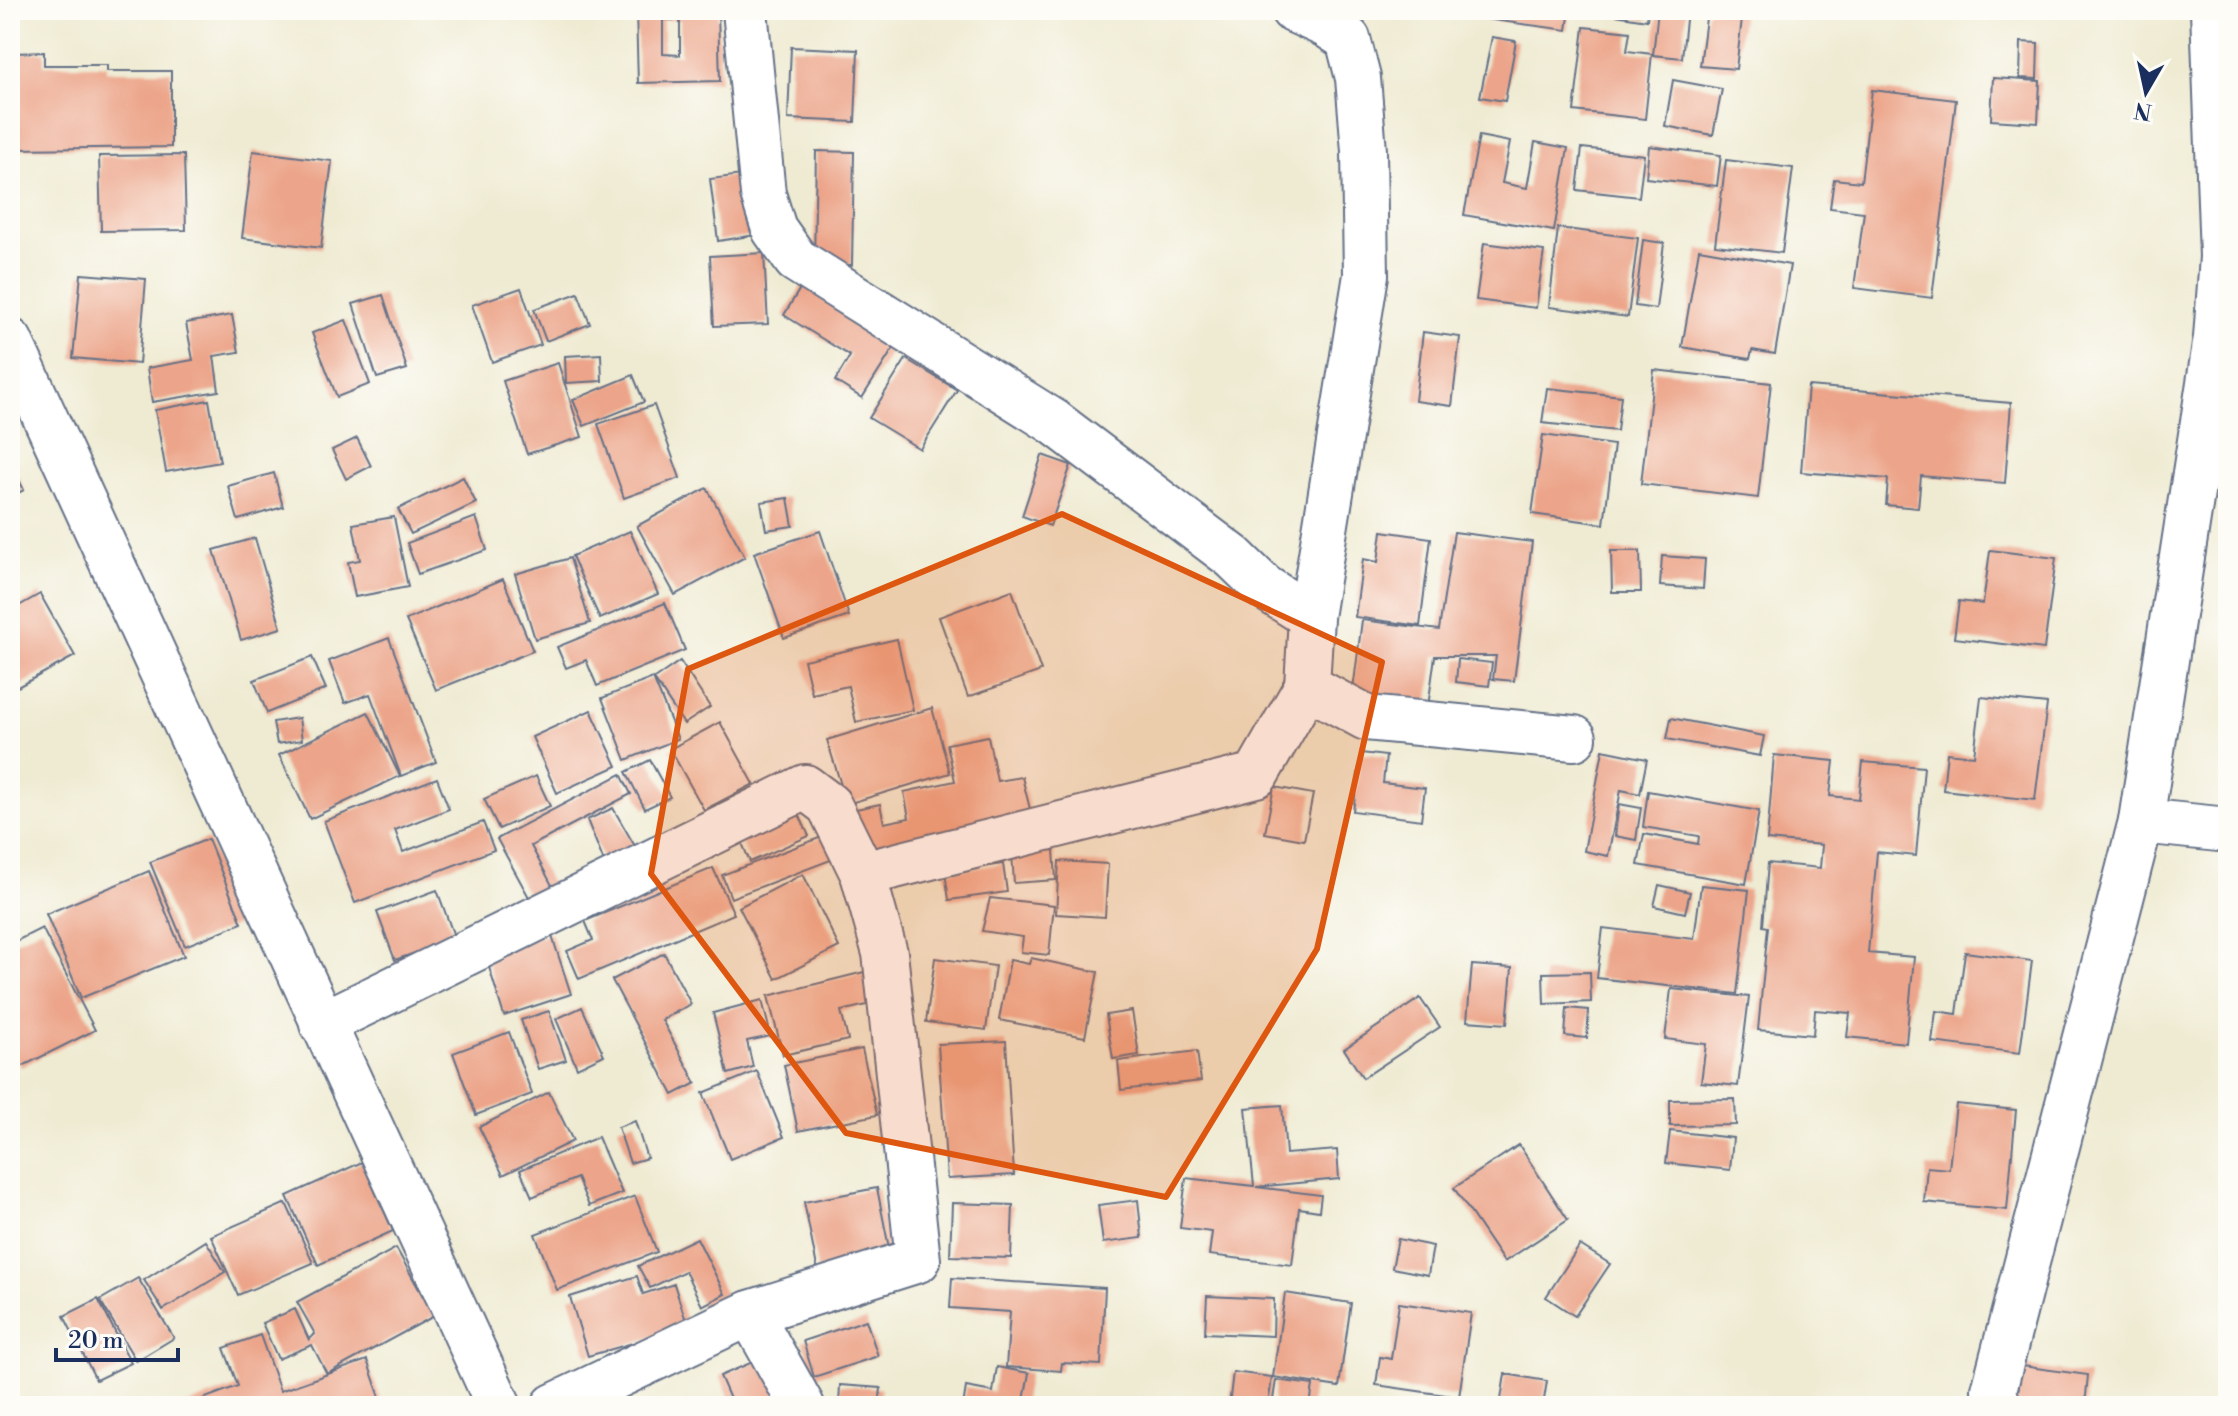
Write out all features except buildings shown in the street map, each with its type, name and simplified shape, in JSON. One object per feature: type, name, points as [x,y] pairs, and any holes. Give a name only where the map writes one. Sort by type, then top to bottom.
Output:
[{"type":"street","points":[[745,10],[763,194],[774,229],[796,260],[1054,422],[1233,557],[1264,587],[1311,617]]},
{"type":"street","points":[[863,874],[1256,775],[1307,686],[1311,617],[1366,275],[1364,151],[1358,78],[1348,39],[1293,10]]},
{"type":"street","points":[[1996,1398],[2141,821],[2216,338],[2222,257],[2213,10]]},
{"type":"street","points":[[10,341],[499,1406]]},
{"type":"street","points":[[1307,686],[1366,718],[1574,738]]},
{"type":"street","points":[[322,1024],[805,787],[829,805],[863,874],[885,953],[918,1260],[750,1313],[554,1406]]},
{"type":"street","points":[[2141,821],[2228,830]]},
{"type":"street","points":[[750,1313],[802,1406]]},
{"type":"highlighted area","points":[[1062,514],[1382,662],[1317,949],[1166,1197],[846,1133],[651,874],[688,669]]}]
